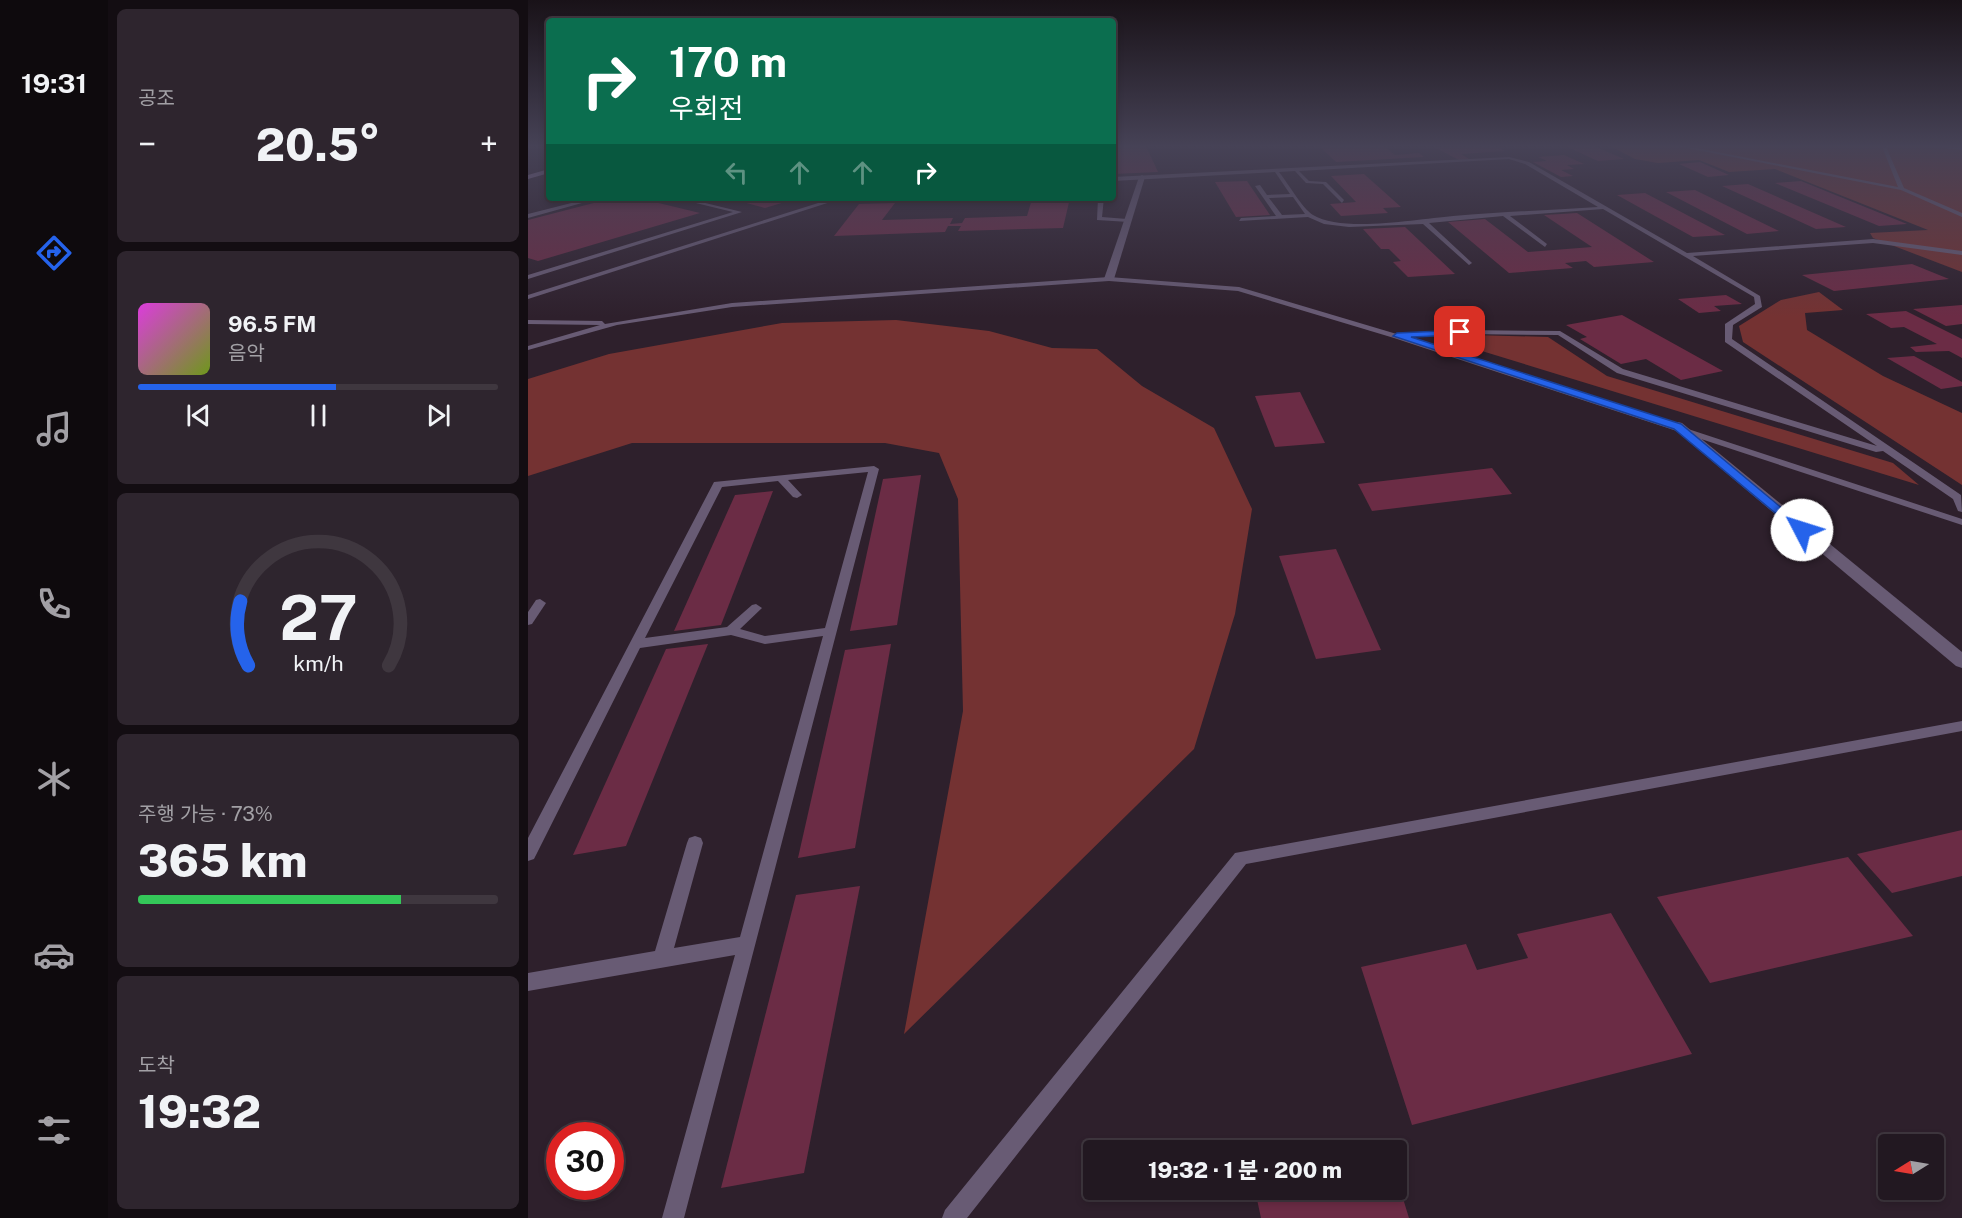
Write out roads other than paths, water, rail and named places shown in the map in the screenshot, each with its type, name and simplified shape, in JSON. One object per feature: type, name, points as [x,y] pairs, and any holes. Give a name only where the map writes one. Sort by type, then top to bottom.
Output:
[{"type":"street","points":[[1109,279],[1133,203]]},
{"type":"street","points":[[1678,426],[1962,662]]},
{"type":"lane","points":[[528,216],[578,203]]},
{"type":"lane","points":[[528,277],[739,212],[699,203]]},
{"type":"lane","points":[[528,297],[825,203]]},
{"type":"lane","points":[[1101,203],[1099,219],[1127,222]]},
{"type":"lane","points":[[1270,203],[1280,217]]},
{"type":"lane","points":[[1300,203],[1310,215],[1324,222],[1349,225],[1424,222],[1602,208]]},
{"type":"lane","points":[[1593,203],[1757,296],[1759,305],[1729,324],[1728,340],[1957,498],[1962,510]]},
{"type":"lane","points":[[1934,203],[1962,215]]},
{"type":"lane","points":[[1504,214],[1545,245]]},
{"type":"lane","points":[[1241,220],[1310,215]]},
{"type":"lane","points":[[1424,222],[1469,263]]},
{"type":"lane","points":[[1686,255],[1873,241],[1962,253]]},
{"type":"lane","points":[[528,348],[616,323],[732,305],[1109,279],[1239,289],[1397,336],[1678,426],[1962,522]]},
{"type":"lane","points":[[528,322],[616,323]]},
{"type":"lane","points":[[1397,336],[1460,332],[1560,333],[1620,371],[1892,453]]},
{"type":"lane","points":[[528,854],[718,484],[874,469],[673,1218]]},
{"type":"lane","points":[[780,478],[797,495]]},
{"type":"lane","points":[[528,621],[540,603]]},
{"type":"lane","points":[[731,631],[756,608]]},
{"type":"lane","points":[[636,644],[731,631],[765,640],[831,631]]},
{"type":"lane","points":[[953,1218],[1241,858],[1962,726]]},
{"type":"lane","points":[[662,959],[695,843]]},
{"type":"lane","points":[[528,982],[747,944]]}]
